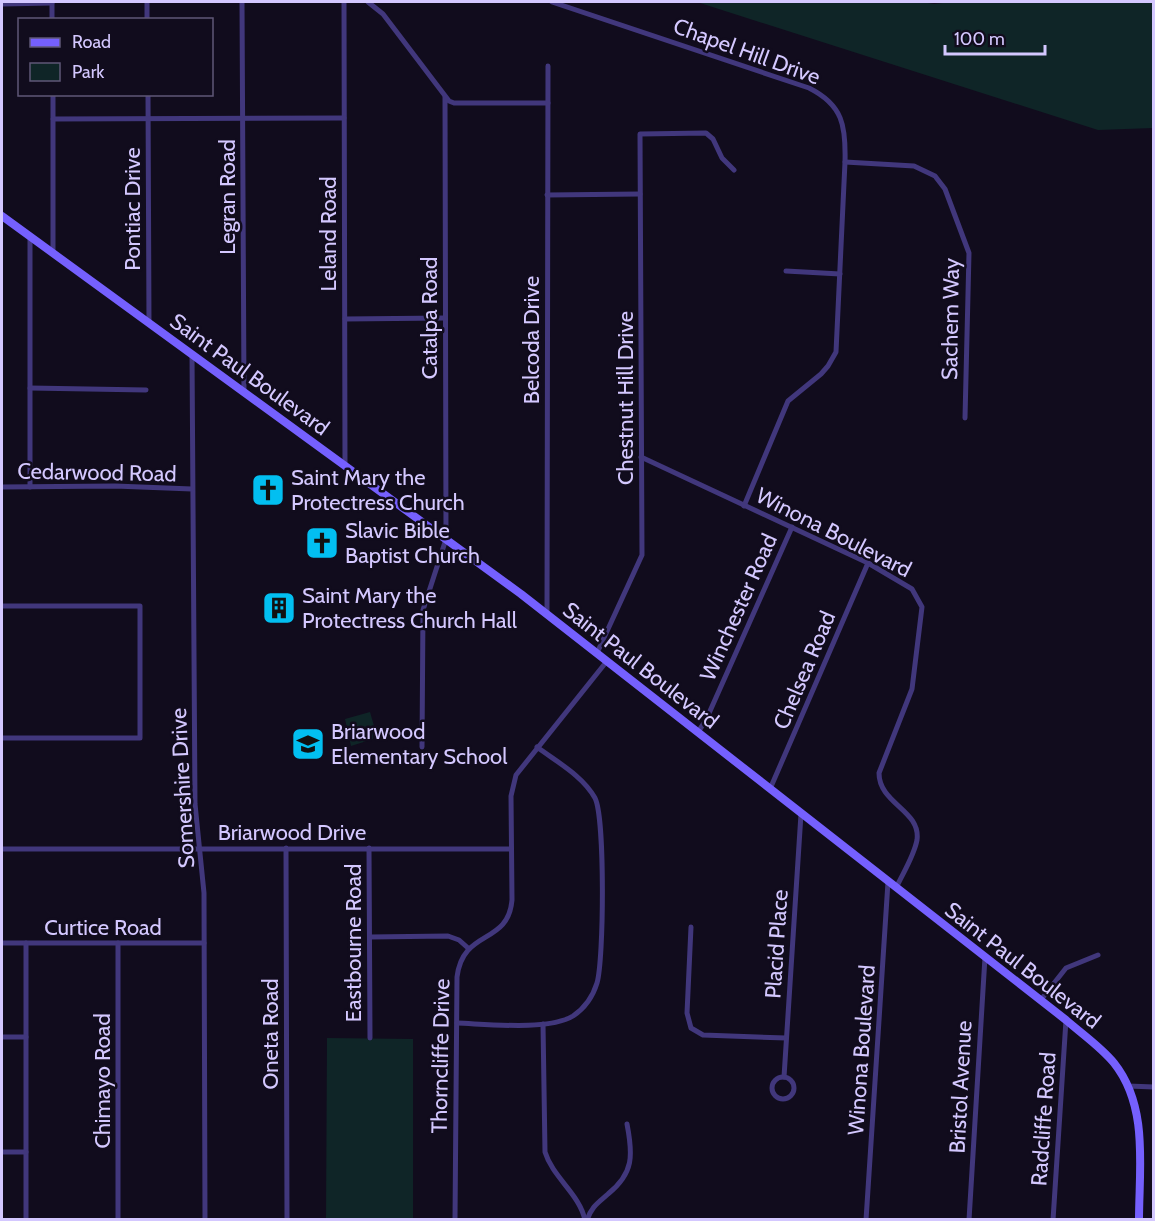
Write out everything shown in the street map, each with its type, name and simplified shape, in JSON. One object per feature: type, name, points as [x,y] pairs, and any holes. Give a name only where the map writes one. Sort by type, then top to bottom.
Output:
[{"type":"main road","name":"Saint Paul Boulevard","points":[[2,216],[547,615],[1066,1020],[1113,1062],[1128,1086],[1137,1112],[1138,1124],[1139,1220]]},
{"type":"street","points":[[2,4],[52,2],[52,18]]},
{"type":"street","points":[[147,2],[147,18]]},
{"type":"street","name":"Legran Road","points":[[242,2],[244,392]]},
{"type":"street","name":"Leland Road","points":[[344,2],[345,466]]},
{"type":"street","points":[[368,2],[383,14],[445,97],[454,103],[548,103]]},
{"type":"street","name":"Chapel Hill Drive","points":[[552,2],[799,84],[819,93],[833,105],[843,123],[846,141],[837,344],[833,359],[821,374],[788,401],[744,506]]},
{"type":"street","name":"Belcoda Drive","points":[[547,615],[548,66]]},
{"type":"street","points":[[52,96],[53,253]]},
{"type":"street","name":"Pontiac Drive","points":[[148,96],[149,323]]},
{"type":"street","name":"Catalpa Road","points":[[422,747],[423,610],[446,539],[445,97]]},
{"type":"street","points":[[53,119],[344,118]]},
{"type":"street","name":"Chestnut Hill Drive","points":[[597,653],[642,555],[640,134],[706,134],[713,139],[722,158],[734,170]]},
{"type":"street","name":"Sachem Way","points":[[845,162],[914,166],[935,176],[945,189],[969,253],[965,418]]},
{"type":"street","points":[[547,195],[640,194]]},
{"type":"street","points":[[30,236],[30,487]]},
{"type":"street","points":[[786,272],[840,274]]},
{"type":"street","points":[[345,319],[446,318]]},
{"type":"street","name":"Somershire Drive","points":[[192,354],[195,804],[204,892],[205,1220]]},
{"type":"street","points":[[30,388],[146,390]]},
{"type":"street","name":"Winona Boulevard","points":[[641,457],[868,563],[912,589],[922,607],[912,689],[879,773],[884,793],[912,820],[917,835],[914,848],[896,889]]},
{"type":"street","name":"Cedarwood Road","points":[[2,487],[115,486],[192,489]]},
{"type":"street","name":"Winchester Road","points":[[698,732],[706,720],[792,527]]},
{"type":"street","name":"Chelsea Road","points":[[770,789],[868,563]]},
{"type":"street","points":[[2,606],[140,606],[140,738],[2,738]]},
{"type":"street","points":[[370,936],[448,936],[459,940],[468,948],[504,924],[510,912],[512,900],[513,784],[521,766],[607,661]]},
{"type":"street","points":[[457,1023],[543,1024],[558,1022],[573,1016],[590,1000],[597,982],[601,959],[599,808],[589,789],[537,747]]},
{"type":"street","name":"Placid Place","points":[[784,1077],[801,814]]},
{"type":"street","name":"Oneta Road","points":[[286,848],[287,1220]]},
{"type":"street","name":"Eastbourne Road","points":[[369,848],[370,1038]]},
{"type":"street","name":"Briarwood Drive","points":[[2,849],[511,849]]},
{"type":"street","name":"Winona Boulevard","points":[[866,1220],[888,882]]},
{"type":"street","points":[[691,927],[687,1014],[691,1028],[703,1035],[786,1038]]},
{"type":"street","name":"Curtice Road","points":[[2,943],[204,943]]},
{"type":"street","points":[[26,943],[26,1220]]},
{"type":"street","name":"Chimayo Road","points":[[118,943],[118,1220]]},
{"type":"street","name":"Thorncliffe Drive","points":[[455,1220],[457,971],[462,956],[468,948]]},
{"type":"street","points":[[1040,1000],[1066,968],[1098,955]]},
{"type":"street","name":"Bristol Avenue","points":[[969,1220],[984,957]]},
{"type":"street","name":"Radcliffe Road","points":[[1053,1220],[1066,1020]]},
{"type":"street","points":[[543,1024],[545,1152],[551,1169],[576,1200],[586,1220]]},
{"type":"street","points":[[2,1037],[26,1037]]},
{"type":"street","name":"Placid Place","points":[[784,1077],[790,1080],[794,1089],[788,1097],[781,1098],[775,1095],[772,1089],[777,1079],[784,1077]]},
{"type":"street","points":[[1128,1086],[1154,1087]]},
{"type":"street","points":[[586,1220],[593,1206],[619,1185],[628,1171],[631,1154],[627,1124]]},
{"type":"street","points":[[2,1152],[26,1152]]},
{"type":"green space","points":[[697,2],[922,2],[934,4],[951,2],[1153,2],[1153,128],[1098,130]]},
{"type":"green space","points":[[370,712],[374,726],[373,739],[351,746],[345,719]]},
{"type":"green space","points":[[327,1038],[413,1039],[413,1219],[326,1220]]},
{"type":"place","name":"Saint Mary the Protectress Church","points":[[268,490]]},
{"type":"place","name":"Slavic Bible Baptist Church","points":[[322,543]]},
{"type":"place","name":"Saint Mary the Protectress Church Hall","points":[[279,608]]},
{"type":"place","name":"Briarwood Elementary School","points":[[308,744]]}]
